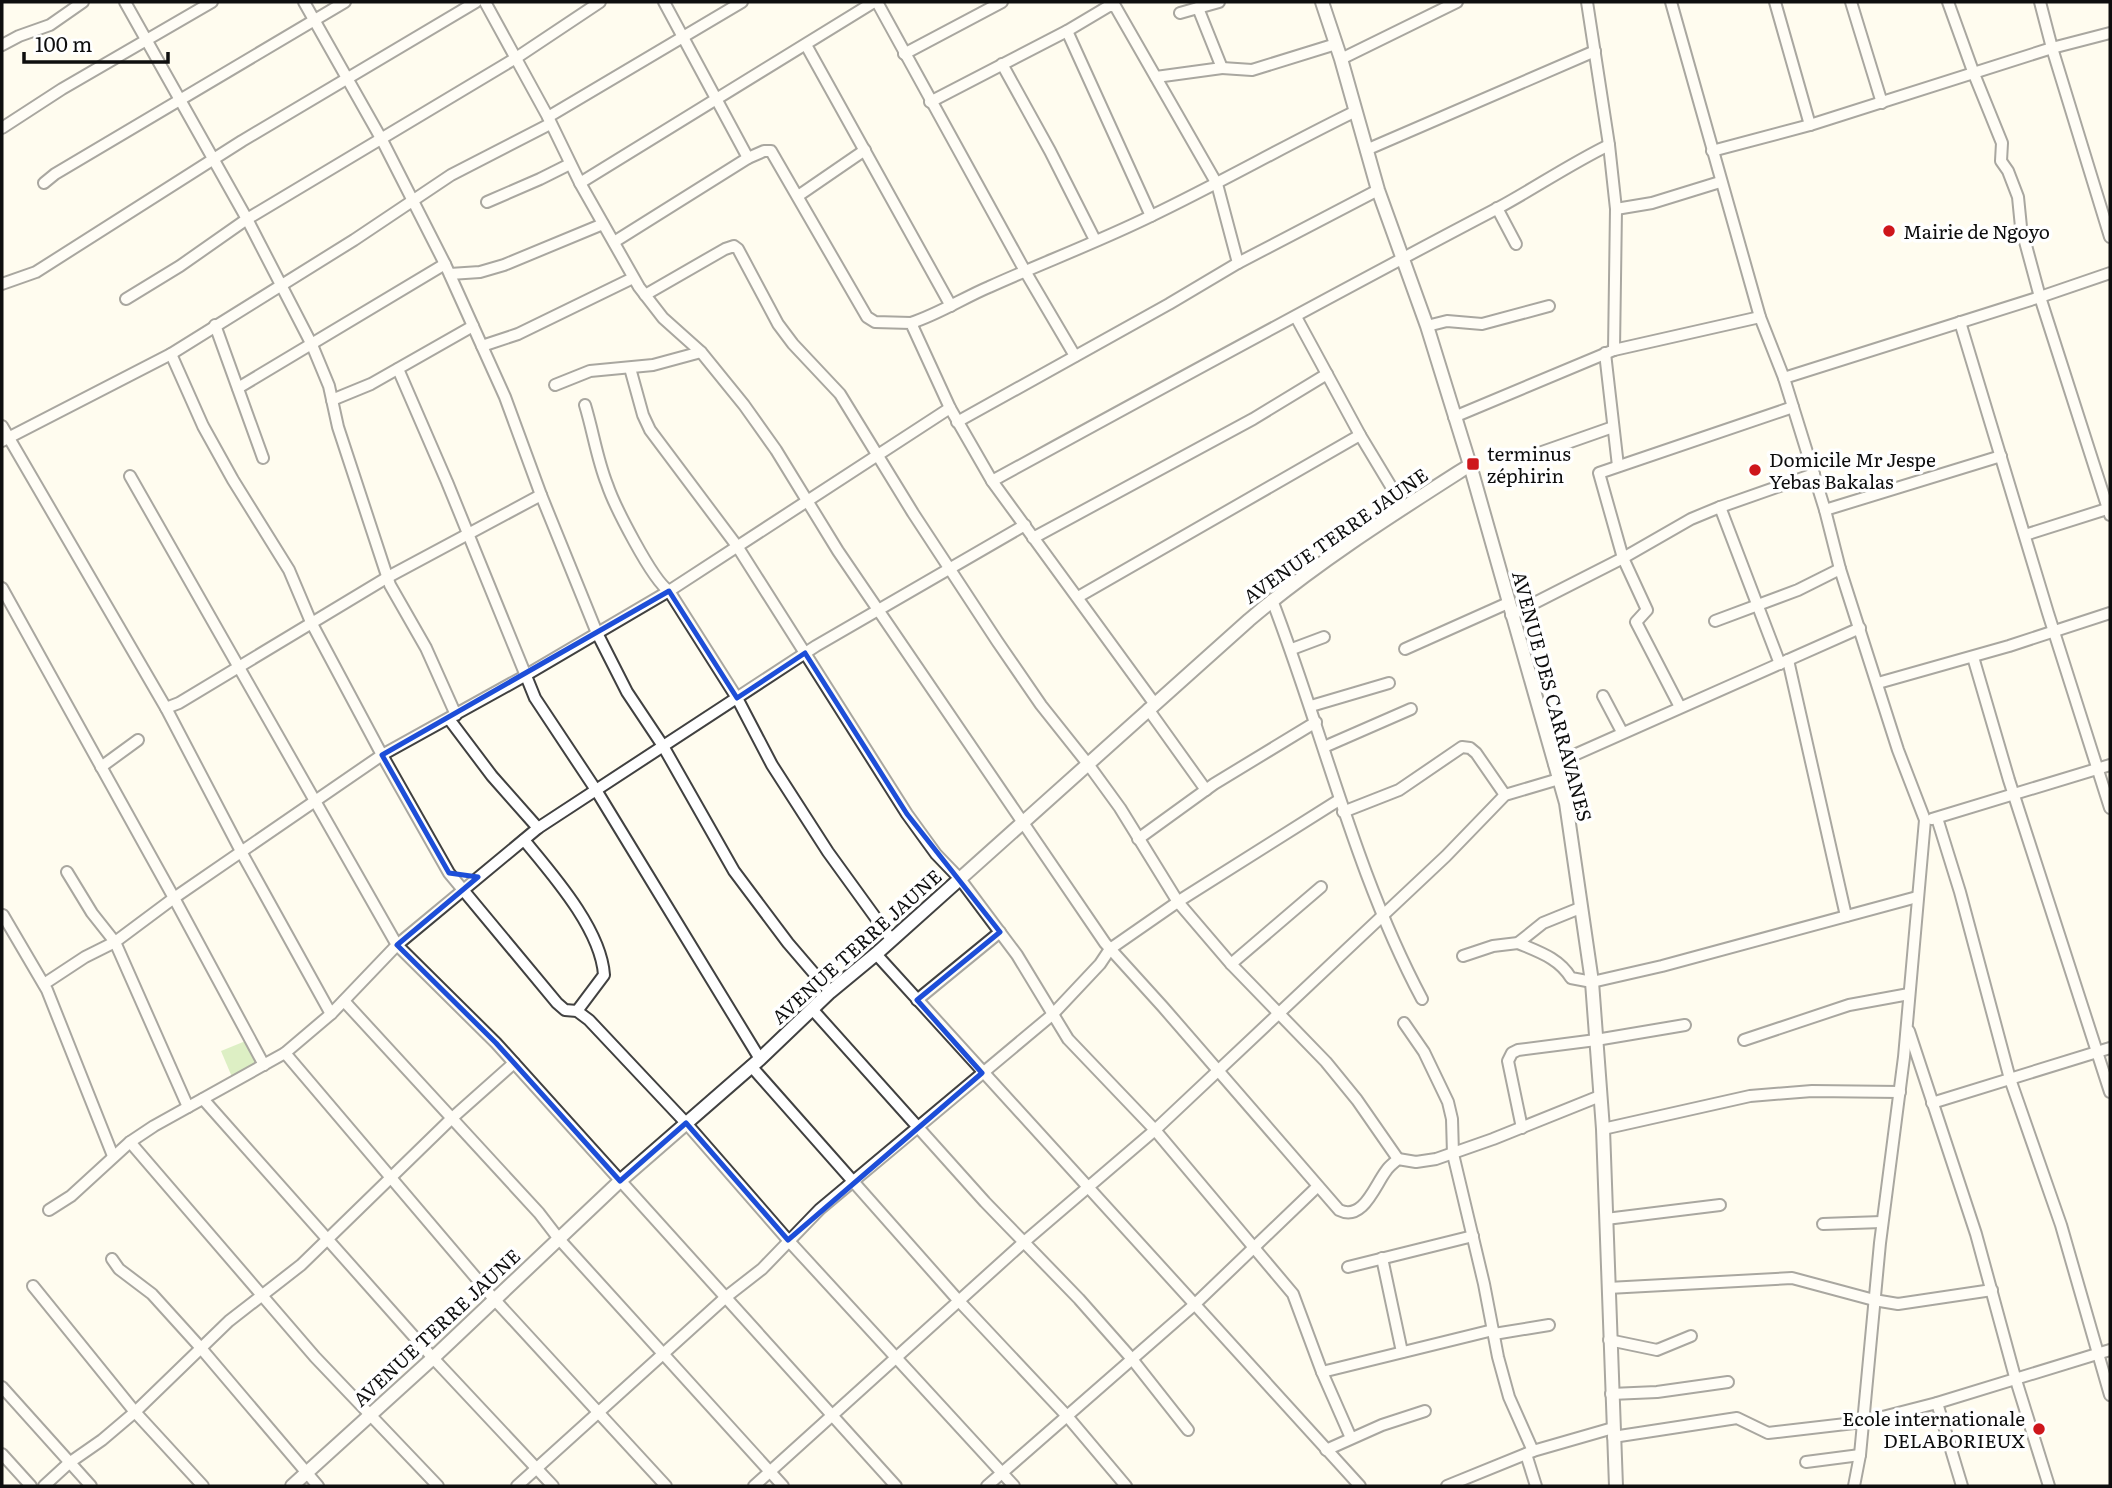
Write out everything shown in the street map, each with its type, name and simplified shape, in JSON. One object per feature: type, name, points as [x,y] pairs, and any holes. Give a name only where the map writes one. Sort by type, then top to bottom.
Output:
[{"type":"street","points":[[2,46],[19,36],[50,25],[83,2]]},
{"type":"street","points":[[125,2],[247,219],[312,345],[329,386],[338,427],[394,594],[426,648],[453,717],[492,776],[538,828]]},
{"type":"street","points":[[2,128],[62,89],[212,2]]},
{"type":"street","points":[[304,2],[382,140],[447,269],[505,397],[597,633],[628,692],[734,871],[788,943],[830,992]]},
{"type":"street","points":[[44,183],[345,2]]},
{"type":"street","points":[[2,284],[36,272],[242,141],[476,2]]},
{"type":"street","points":[[485,2],[633,278],[663,318],[701,352],[776,450],[806,501],[878,609],[1110,949],[1339,1210],[1348,1212],[1362,1206],[1373,1195],[1387,1168],[1398,1159]]},
{"type":"street","points":[[126,299],[180,266],[247,219],[516,58],[600,2]]},
{"type":"street","points":[[664,2],[748,158]]},
{"type":"street","points":[[5,439],[171,354],[451,176],[549,121],[742,2]]},
{"type":"street","points":[[580,183],[875,2],[1075,356]]},
{"type":"street","points":[[904,54],[1002,2]]},
{"type":"street","points":[[1180,13],[1219,2]]},
{"type":"street","name":"AVENUE DES CARRAVANES","points":[[1322,2],[1341,58],[1378,190],[1427,327],[1470,465],[1566,803],[1592,982],[1603,1129],[1616,1486]]},
{"type":"street","points":[[1341,58],[1457,2]]},
{"type":"street","points":[[1587,2],[1616,209],[1610,352],[1613,427],[1618,466]]},
{"type":"street","points":[[1671,2],[1760,317],[1784,378],[1825,510],[1840,569],[1898,750],[1931,819],[1960,892],[2010,1079],[2061,1225],[2110,1395]]},
{"type":"street","points":[[1774,2],[1810,125]]},
{"type":"street","points":[[1851,2],[1882,103]]},
{"type":"street","points":[[1948,2],[2002,143],[2001,161],[2018,197],[2021,227],[2040,297],[2110,511],[2025,535]]},
{"type":"street","points":[[2040,2],[2110,237]]},
{"type":"street","points":[[930,102],[1068,31],[1110,6],[1115,6],[1217,184],[1238,263]]},
{"type":"street","points":[[1198,8],[1222,68]]},
{"type":"street","points":[[1068,31],[1151,216]]},
{"type":"street","points":[[1712,151],[1810,125],[2052,48],[2110,33]]},
{"type":"street","points":[[1156,77],[1222,68],[1252,70],[1336,44]]},
{"type":"street","points":[[806,45],[951,306]]},
{"type":"street","points":[[1366,150],[1595,51]]},
{"type":"street","points":[[1002,64],[1095,240]]},
{"type":"street","points":[[614,242],[748,158],[771,151],[867,317],[875,322],[911,323],[1151,216],[1356,111]]},
{"type":"street","points":[[992,481],[1609,145]]},
{"type":"street","points":[[798,196],[865,150]]},
{"type":"street","points":[[487,202],[570,164]]},
{"type":"street","points":[[1616,209],[1663,200],[1720,183]]},
{"type":"street","points":[[957,422],[1170,304],[1238,263],[1378,190]]},
{"type":"street","points":[[1497,208],[1516,244]]},
{"type":"street","points":[[238,388],[447,269],[480,272],[504,265],[603,224]]},
{"type":"street","points":[[645,295],[725,248],[737,247],[778,324],[840,394],[877,456],[1041,705],[1088,764],[1178,902],[1231,964],[1326,1062],[1357,1100],[1398,1159],[1416,1162],[1453,1154],[1600,1096]]},
{"type":"street","points":[[1784,378],[2110,273]]},
{"type":"street","points":[[482,346],[518,334],[633,278]]},
{"type":"street","points":[[1427,327],[1447,321],[1482,324],[1549,306]]},
{"type":"street","points":[[1296,317],[1360,435],[1404,508]]},
{"type":"street","points":[[1454,417],[1610,352],[1760,317]]},
{"type":"street","points":[[1960,322],[2110,808]]},
{"type":"street","points":[[911,323],[957,422],[992,481],[1078,597],[1206,790]]},
{"type":"street","points":[[215,326],[263,458]]},
{"type":"street","points":[[332,400],[371,384],[473,326]]},
{"type":"street","points":[[555,385],[590,371],[653,365],[701,352]]},
{"type":"street","points":[[171,354],[203,426],[289,570],[312,622],[382,755],[462,891],[556,1003],[565,1010],[577,1011],[589,1020],[686,1123],[788,1240],[1014,1486]]},
{"type":"street","points":[[630,368],[650,430],[737,546],[906,814],[936,854],[960,879],[1017,955],[1068,1039],[1155,1130],[1293,1294],[1322,1372],[1351,1438]]},
{"type":"street","points":[[398,369],[536,698],[596,790],[755,1062],[958,1300],[1067,1416],[1126,1486]]},
{"type":"street","points":[[1033,538],[1241,425],[1327,373]]},
{"type":"street","points":[[585,405],[607,485],[648,564],[661,586],[669,591],[737,698],[772,765],[891,939]]},
{"type":"street","points":[[1680,707],[1636,622],[1647,610],[1623,558],[1599,477],[1602,471],[1660,454],[1793,407]]},
{"type":"street","points":[[44,984],[85,957],[115,942],[174,898],[382,755],[526,676],[669,591],[950,408]]},
{"type":"street","points":[[2,426],[5,439],[166,708],[241,852],[331,1014]]},
{"type":"street","points":[[1539,453],[1613,427]]},
{"type":"street","points":[[1078,597],[1360,435]]},
{"type":"street","points":[[1825,510],[2001,456]]},
{"type":"street","name":"AVENUE TERRE JAUNE","points":[[292,1486],[433,1358],[620,1181],[1272,600],[1470,465]]},
{"type":"street","points":[[1405,649],[1510,609],[1623,558],[1661,535],[1720,507],[1814,474]]},
{"type":"street","points":[[131,476],[397,945],[496,1043],[896,1486]]},
{"type":"street","points":[[166,708],[180,703],[388,577],[541,495]]},
{"type":"street","points":[[1720,507],[1757,606],[1784,662],[1846,916]]},
{"type":"street","points":[[49,1210],[71,1196],[130,1142],[285,1053],[331,1014],[397,945],[538,828],[805,653],[1025,525]]},
{"type":"street","points":[[1715,621],[1798,590],[1840,569]]},
{"type":"street","points":[[2,588],[264,1065]]},
{"type":"street","points":[[1272,600],[1292,649],[1343,813],[1400,957],[1422,999]]},
{"type":"street","points":[[1878,683],[1973,657],[2110,613]]},
{"type":"street","points":[[1554,764],[1860,628]]},
{"type":"street","points":[[1292,649],[1324,637]]},
{"type":"street","points":[[1973,657],[2013,794],[2110,1093]]},
{"type":"street","points":[[1311,706],[1390,683]]},
{"type":"street","points":[[1603,696],[1622,732]]},
{"type":"street","points":[[1324,747],[1411,709]]},
{"type":"street","points":[[1138,839],[1206,790],[1316,722]]},
{"type":"street","points":[[101,767],[138,740]]},
{"type":"street","points":[[1343,813],[1399,790],[1462,747],[1470,748],[1476,753],[1505,795]]},
{"type":"street","points":[[1931,819],[2110,765]]},
{"type":"street","points":[[754,1486],[1024,1241],[1155,1130],[1447,856],[1505,795],[1559,779]]},
{"type":"street","points":[[517,1486],[726,1297],[762,1269],[820,1209],[1052,1015],[1100,964],[1110,949],[1178,902],[1339,800]]},
{"type":"street","points":[[1854,1486],[1860,1455],[1882,1222],[1907,1024],[1917,897],[1931,819]]},
{"type":"street","points":[[524,840],[582,918],[601,958],[604,975],[577,1011]]},
{"type":"street","points":[[67,872],[92,913],[115,942],[188,1107]]},
{"type":"street","points":[[449,873],[484,873]]},
{"type":"street","points":[[1231,964],[1321,887]]},
{"type":"street","points":[[1463,956],[1493,946],[1518,943],[1554,959],[1566,969],[1571,978],[1592,982],[1662,966],[1917,897]]},
{"type":"street","points":[[1518,943],[1543,923],[1580,908]]},
{"type":"street","points":[[3,915],[44,984],[113,1156]]},
{"type":"street","points":[[917,1000],[1000,932]]},
{"type":"street","points":[[876,954],[1360,1486]]},
{"type":"street","points":[[1744,1040],[1849,1005],[1909,993]]},
{"type":"street","points":[[344,1001],[539,1213],[559,1239],[783,1486]]},
{"type":"street","points":[[812,1009],[985,1202],[1132,1359],[1188,1430]]},
{"type":"street","points":[[1404,1023],[1442,1085],[1452,1119],[1453,1154],[1493,1332],[1509,1397],[1530,1452],[1536,1486]]},
{"type":"street","points":[[1907,1024],[1992,1290],[2015,1377],[2049,1486]]},
{"type":"street","points":[[1522,1128],[1508,1061],[1512,1053],[1685,1025]]},
{"type":"street","points":[[1932,1102],[2110,1048]]},
{"type":"street","points":[[285,1053],[494,1299],[666,1486]]},
{"type":"street","points":[[44,1486],[135,1412],[229,1321],[263,1296],[328,1239],[451,1119],[514,1063]]},
{"type":"street","points":[[1603,1129],[1751,1096],[1812,1091],[1899,1092]]},
{"type":"street","points":[[203,1099],[433,1358],[553,1486]]},
{"type":"street","points":[[130,1142],[315,1357],[438,1486]]},
{"type":"street","points":[[987,1486],[1194,1305],[1317,1187]]},
{"type":"street","points":[[1606,1219],[1720,1205]]},
{"type":"street","points":[[1823,1224],[1882,1222]]},
{"type":"street","points":[[1348,1267],[1473,1236]]},
{"type":"street","points":[[1382,1258],[1402,1352]]},
{"type":"street","points":[[112,1259],[119,1269],[152,1294],[318,1486]]},
{"type":"street","points":[[1608,1288],[1792,1279],[1898,1304],[1992,1290]]},
{"type":"street","points":[[33,1286],[135,1412],[204,1486]]},
{"type":"street","points":[[1322,1372],[1493,1332],[1549,1325]]},
{"type":"street","points":[[1609,1340],[1657,1350],[1691,1336]]},
{"type":"street","points":[[1447,1486],[1530,1452],[1613,1433],[1737,1418],[1769,1433],[1863,1422],[2110,1350]]},
{"type":"street","points":[[1611,1394],[1657,1392],[1728,1382]]},
{"type":"street","points":[[2,1387],[91,1486]]},
{"type":"street","points":[[1937,1402],[1962,1486]]},
{"type":"street","points":[[1326,1450],[1382,1424],[1425,1411]]},
{"type":"street","points":[[2,1454],[31,1486]]},
{"type":"street","points":[[1806,1462],[1860,1455]]},
{"type":"highlighted area","points":[[669,591],[737,698],[805,653],[907,814],[1000,932],[917,1000],[982,1073],[788,1240],[686,1123],[620,1181],[496,1043],[397,945],[478,877],[449,873],[382,755]]},
{"type":"green space","points":[[248,1040],[258,1066],[232,1077],[221,1051]]},
{"type":"place","name":"Mairie de Ngoyo","points":[[1889,231]]},
{"type":"place","name":"terminus zéphirin","points":[[1473,464]]},
{"type":"place","name":"Domicile Mr Jespe Yebas Bakalas","points":[[1755,470]]},
{"type":"place","name":"Ecole internationale DELABORIEUX","points":[[2039,1429]]}]
